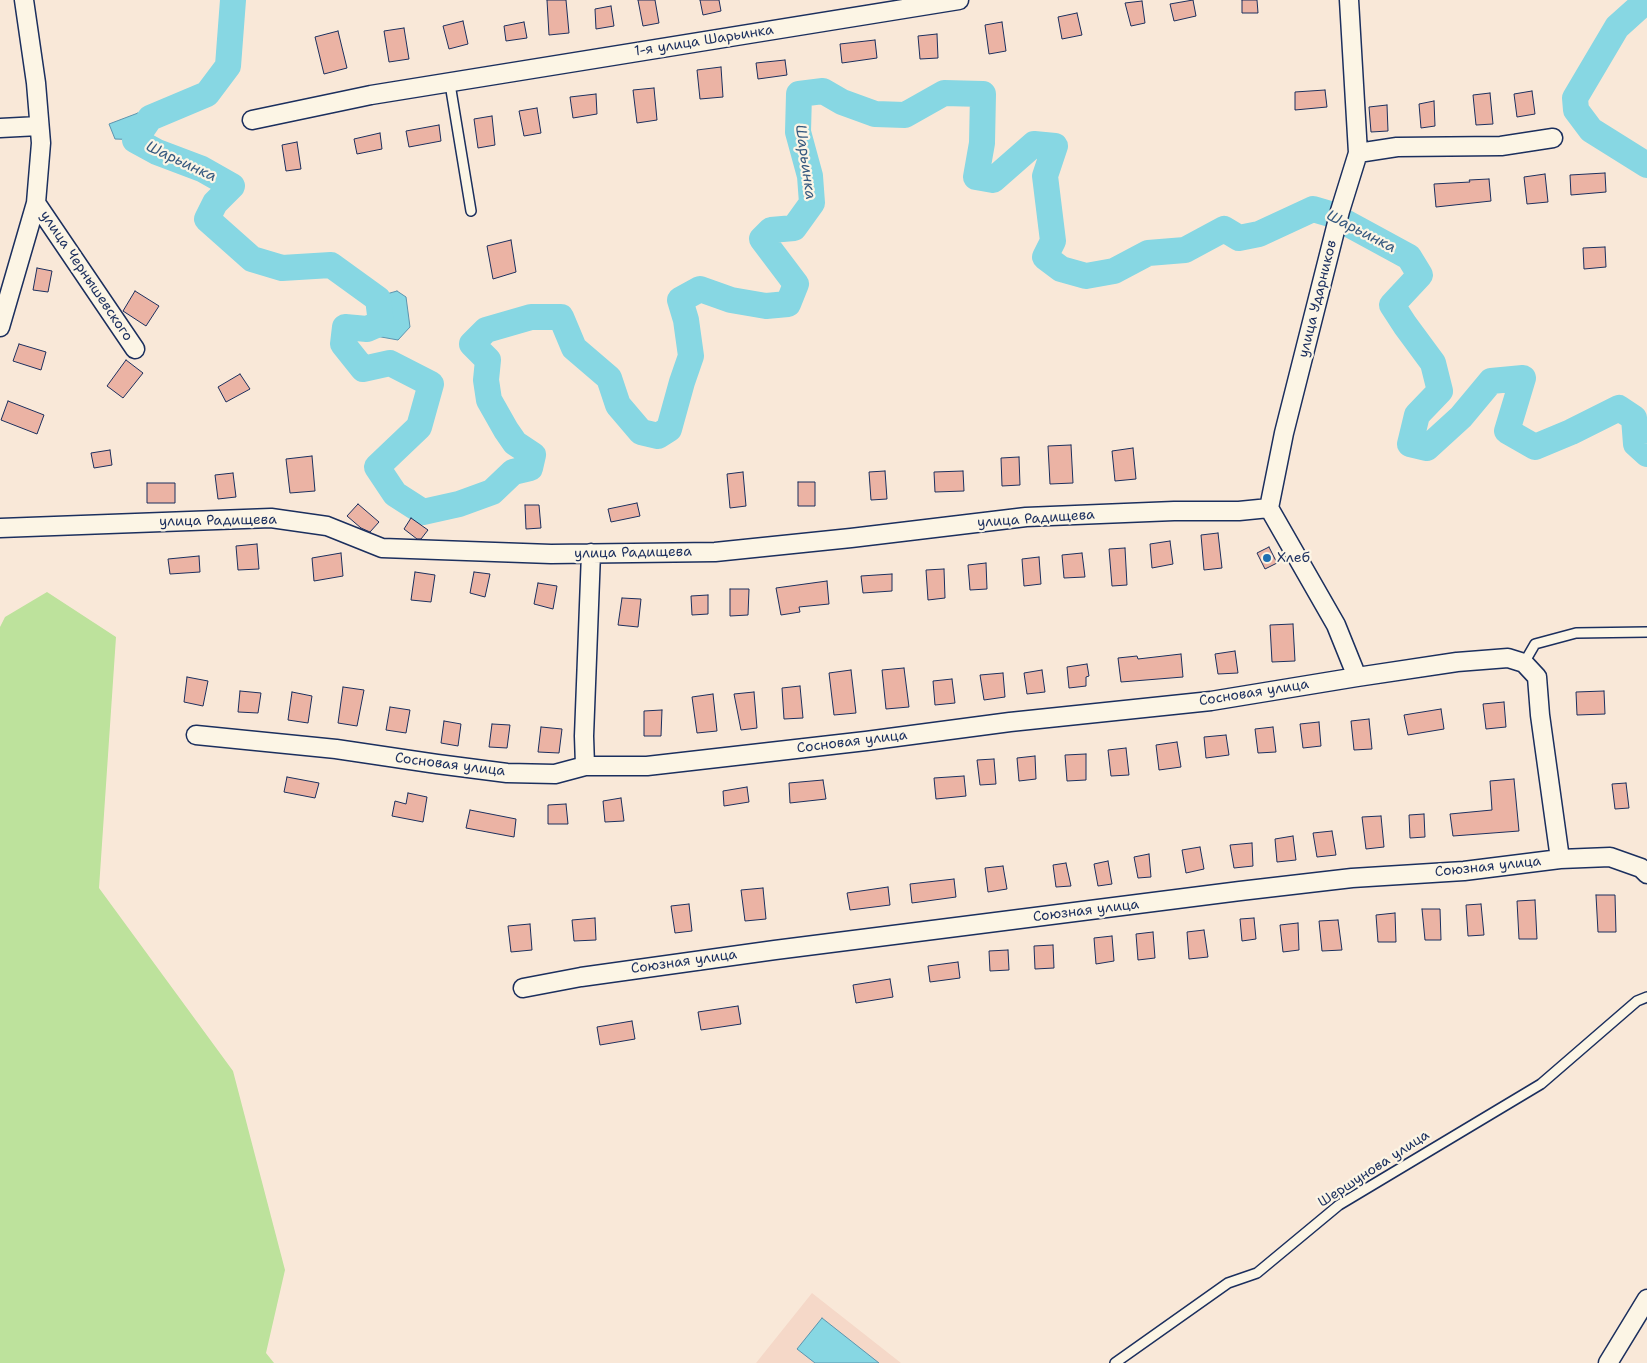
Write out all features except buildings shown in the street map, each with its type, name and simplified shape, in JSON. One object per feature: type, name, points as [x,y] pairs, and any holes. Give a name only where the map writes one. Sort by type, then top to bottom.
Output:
[{"type":"street","points":[[0,326],[36,204],[41,143],[36,82],[24,0]]},
{"type":"street","name":"1-я улица Шарьинка","points":[[252,120],[371,95],[450,84],[959,0]]},
{"type":"street","name":"улица Ударников","points":[[1269,508],[1284,433],[1340,211],[1358,153],[1350,0]]},
{"type":"street","points":[[0,128],[39,126]]},
{"type":"street","points":[[1358,153],[1397,147],[1501,146],[1553,138]]},
{"type":"street","name":"улица Чернышевского","points":[[36,204],[135,349]]},
{"type":"street","points":[[1269,508],[1336,625],[1356,677]]},
{"type":"street","name":"улица Радищева","points":[[0,528],[271,518],[326,526],[382,548],[551,554],[715,552],[1026,517],[1174,511],[1239,511],[1269,508]]},
{"type":"street","points":[[585,766],[584,736],[591,553]]},
{"type":"street","points":[[1516,660],[1537,677],[1540,715],[1560,859]]},
{"type":"street","name":"Сосновая улица","points":[[196,735],[336,749],[507,773],[555,774],[585,766],[647,766],[866,741],[1010,722],[1212,701],[1457,662],[1516,660]]},
{"type":"street","name":"Союзная улица","points":[[524,988],[581,977],[775,950],[1352,878],[1464,871],[1560,859],[1610,857],[1641,868],[1647,874]]},
{"type":"street","points":[[1608,1363],[1647,1299]]},
{"type":"lane","points":[[450,84],[471,211]]},
{"type":"lane","points":[[1516,660],[1536,644],[1576,634],[1647,632]]},
{"type":"lane","name":"Шершунова улица","points":[[1115,1363],[1228,1283],[1257,1273],[1339,1204],[1541,1084],[1637,1001],[1647,997]]},
{"type":"shaded area","points":[[812,1293],[901,1363],[756,1363]]},
{"type":"green space","points":[[47,592],[116,637],[99,888],[233,1071],[285,1270],[266,1353],[274,1363],[0,1363],[0,627],[5,617]]},
{"type":"water","points":[[138,113],[152,130],[144,140],[115,139],[109,124]]},
{"type":"water","points":[[397,291],[406,297],[410,327],[398,340],[370,335],[372,320],[381,322],[383,295]]},
{"type":"water","points":[[822,1318],[879,1363],[815,1363],[797,1349]]},
{"type":"waterway","name":"Шарьинка","points":[[233,0],[228,66],[207,94],[150,118],[135,140],[157,152],[202,169],[232,186],[215,203],[207,219],[252,259],[282,268],[331,265],[378,299],[381,323],[367,329],[345,327],[343,344],[363,369],[390,363],[431,384],[419,427],[377,467],[395,494],[423,512],[459,504],[492,492],[513,472],[530,468],[533,455],[515,443],[489,400],[486,380],[488,360],[472,344],[486,330],[531,317],[561,317],[574,348],[609,378],[618,405],[641,432],[658,436],[669,429],[691,356],[686,320],[680,300],[700,289],[731,300],[766,306],[788,304],[796,284],[762,239],[771,230],[794,228],[812,203],[810,176],[798,132],[799,94],[823,91],[842,102],[875,114],[905,115],[944,93],[983,94],[982,143],[976,177],[993,180],[1034,144],[1055,146],[1045,176],[1053,241],[1045,257],[1061,269],[1086,276],[1114,271],[1148,253],[1185,250],[1224,229],[1239,238],[1259,234],[1313,209],[1330,214],[1409,257],[1420,275],[1392,305],[1433,363],[1440,391],[1417,415],[1410,444],[1427,448],[1461,417],[1491,381],[1523,378],[1507,431],[1535,447],[1571,432],[1619,408],[1634,418],[1636,444],[1647,454]]},
{"type":"waterway","name":"Шарьинка","points":[[1647,0],[1617,27],[1575,98],[1576,110],[1591,130],[1647,165]]},
{"type":"place","name":"Хлеб","points":[[1267,558]]}]
